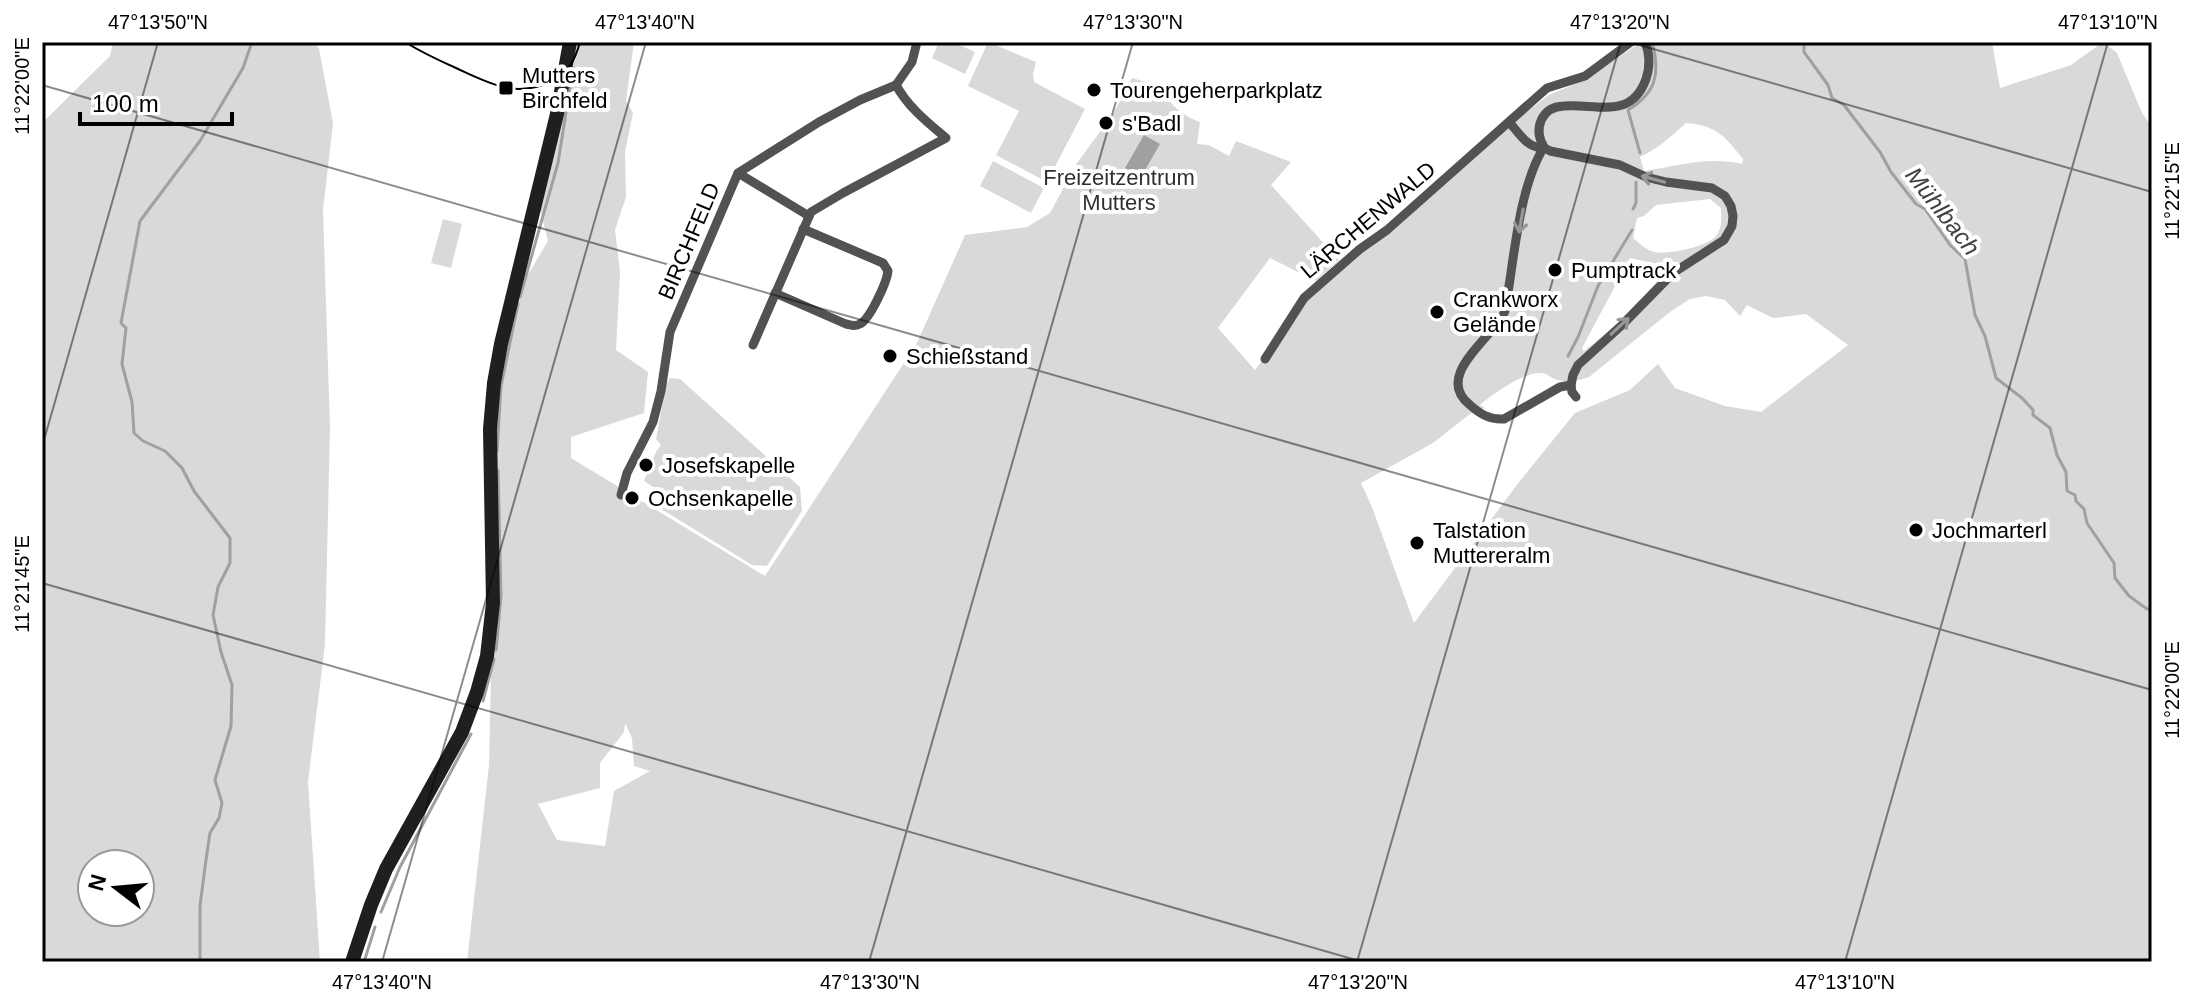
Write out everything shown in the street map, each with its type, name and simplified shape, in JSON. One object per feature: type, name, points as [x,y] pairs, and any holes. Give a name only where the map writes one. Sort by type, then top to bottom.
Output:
[{"type":"main road","points":[[352,962],[382,878],[451,753],[483,674],[493,603],[490,429],[494,383],[557,114],[570,42]]},
{"type":"street","points":[[753,345],[809,216],[818,207],[946,138],[916,113],[896,85],[912,62],[917,42]]},
{"type":"street","name":"LÄRCHENWALD","points":[[1265,359],[1304,298],[1360,249],[1387,230],[1547,88],[1585,76],[1631,42]]},
{"type":"street","points":[[1576,397],[1571,385],[1578,365],[1673,273],[1724,240],[1732,226],[1731,206],[1725,196],[1712,188],[1666,182],[1620,165],[1550,151],[1539,137],[1538,127],[1542,118],[1553,108],[1567,105],[1612,108],[1636,95],[1648,74],[1645,42]]},
{"type":"street","name":"BIRCHFELD","points":[[621,495],[627,473],[653,422],[670,332],[738,173],[819,122],[896,85]]},
{"type":"street","points":[[1510,123],[1528,142],[1544,147]]},
{"type":"street","points":[[1544,147],[1536,162],[1526,197],[1505,311],[1499,323],[1467,360],[1459,377],[1460,391],[1465,402],[1489,418],[1504,419],[1560,387],[1571,385]]},
{"type":"street","points":[[738,173],[809,216]]},
{"type":"street","points":[[775,293],[846,324],[859,325],[886,283],[888,271],[883,263],[803,229]]},
{"type":"green space","points":[[113,42],[314,42],[319,49],[333,123],[323,210],[330,428],[325,644],[308,782],[320,962],[42,962],[42,123],[110,56]]},
{"type":"green space","name":"Freizeitzentrum Mutters","points":[[576,42],[634,42],[626,101],[633,113],[625,152],[626,197],[615,230],[620,272],[616,350],[648,372],[644,413],[571,437],[571,458],[765,576],[917,343],[965,235],[1027,227],[1050,213],[1077,163],[1113,114],[1132,78],[1146,82],[1154,89],[1160,86],[1176,108],[1200,122],[1197,144],[1209,145],[1229,156],[1236,141],[1291,162],[1271,185],[1339,260],[1316,281],[1270,258],[1218,328],[1255,370],[1307,300],[1503,130],[1549,95],[1585,80],[1641,42],[1992,42],[2000,88],[2071,65],[2103,42],[2117,53],[2142,113],[2152,127],[2152,962],[467,962],[489,765],[496,450],[501,387],[517,293],[548,241],[540,209]],"holes":[[[1686,123],[1696,124],[1713,129],[1743,159],[1742,164],[1705,161],[1644,171],[1640,157]],[[1710,199],[1721,208],[1719,231],[1714,238],[1694,247],[1660,253],[1651,251],[1633,238],[1637,218],[1656,205]],[[1630,258],[1671,267],[1616,325],[1584,351],[1582,348]],[[1706,296],[1725,300],[1740,316],[1747,305],[1773,318],[1806,314],[1848,345],[1761,412],[1725,406],[1675,388],[1658,364],[1630,390],[1575,413],[1519,482],[1414,623],[1361,483],[1433,443],[1470,414],[1485,408],[1480,405],[1518,380],[1541,373],[1566,381],[1589,377],[1690,299]],[[625,723],[632,738],[634,766],[650,771],[614,791],[605,846],[557,840],[538,804],[600,788],[600,763],[624,732]]]},
{"type":"green space","points":[[939,42],[953,42],[975,52],[965,74],[932,58]]},
{"type":"green space","points":[[988,42],[1036,62],[1034,82],[1085,109],[1047,182],[996,155],[1019,111],[968,86]]},
{"type":"green space","points":[[993,161],[1044,188],[1031,213],[980,186]]},
{"type":"green space","points":[[443,219],[462,224],[451,268],[431,263]]},
{"type":"green space","points":[[670,378],[680,379],[800,487],[802,511],[767,566],[752,565],[658,507],[665,495],[644,481],[661,445],[656,439]]},
{"type":"shaded area","points":[[1144,135],[1160,144],[1141,177],[1125,168]]},
{"type":"waterway","points":[[200,962],[200,906],[205,867],[210,833],[219,818],[222,803],[215,780],[231,726],[232,685],[213,615],[218,587],[230,563],[230,538],[194,491],[182,468],[165,451],[134,433],[132,402],[122,364],[126,328],[121,323],[140,221],[200,141],[243,68],[252,42]]},
{"type":"waterway","name":"Mühlbach","points":[[1804,42],[1804,52],[1828,85],[1832,98],[1844,105],[1916,204],[1925,209],[1950,245],[1965,259],[1975,315],[1985,336],[1996,378],[2022,398],[2033,410],[2033,415],[2050,428],[2057,455],[2066,472],[2067,491],[2075,495],[2076,501],[2084,509],[2087,523],[2114,563],[2115,578],[2129,596],[2147,609],[2152,609]]},
{"type":"waterway","points":[[1640,153],[1628,110],[1645,97],[1654,82],[1656,65],[1653,45]]},
{"type":"waterway","points":[[520,297],[558,163],[573,68]]},
{"type":"waterway","points":[[1633,209],[1636,182]]},
{"type":"waterway","points":[[1568,356],[1598,286],[1632,230]]},
{"type":"waterway","points":[[497,451],[501,386],[518,304]]},
{"type":"waterway","points":[[496,650],[501,596],[498,470]]},
{"type":"waterway","points":[[483,701],[494,659]]},
{"type":"waterway","points":[[381,912],[400,867],[471,734]]},
{"type":"waterway","points":[[364,962],[375,927]]},
{"type":"tram line","points":[[405,42],[480,79],[515,89],[539,86],[563,74],[580,42]]},
{"type":"place","name":"Mutters Birchfeld","points":[[506,88]]},
{"type":"place","name":"Tourengeherparkplatz","points":[[1094,90]]},
{"type":"place","name":"s'Badl","points":[[1106,123]]},
{"type":"place","name":"Pumptrack","points":[[1555,270]]},
{"type":"place","name":"Crankworx Gelände","points":[[1437,312]]},
{"type":"place","name":"Schießstand","points":[[890,356]]},
{"type":"place","name":"Josefskapelle","points":[[646,465]]},
{"type":"place","name":"Ochsenkapelle","points":[[632,498]]},
{"type":"place","name":"Jochmarterl","points":[[1916,530]]},
{"type":"place","name":"Talstation Muttereralm","points":[[1417,543]]}]
